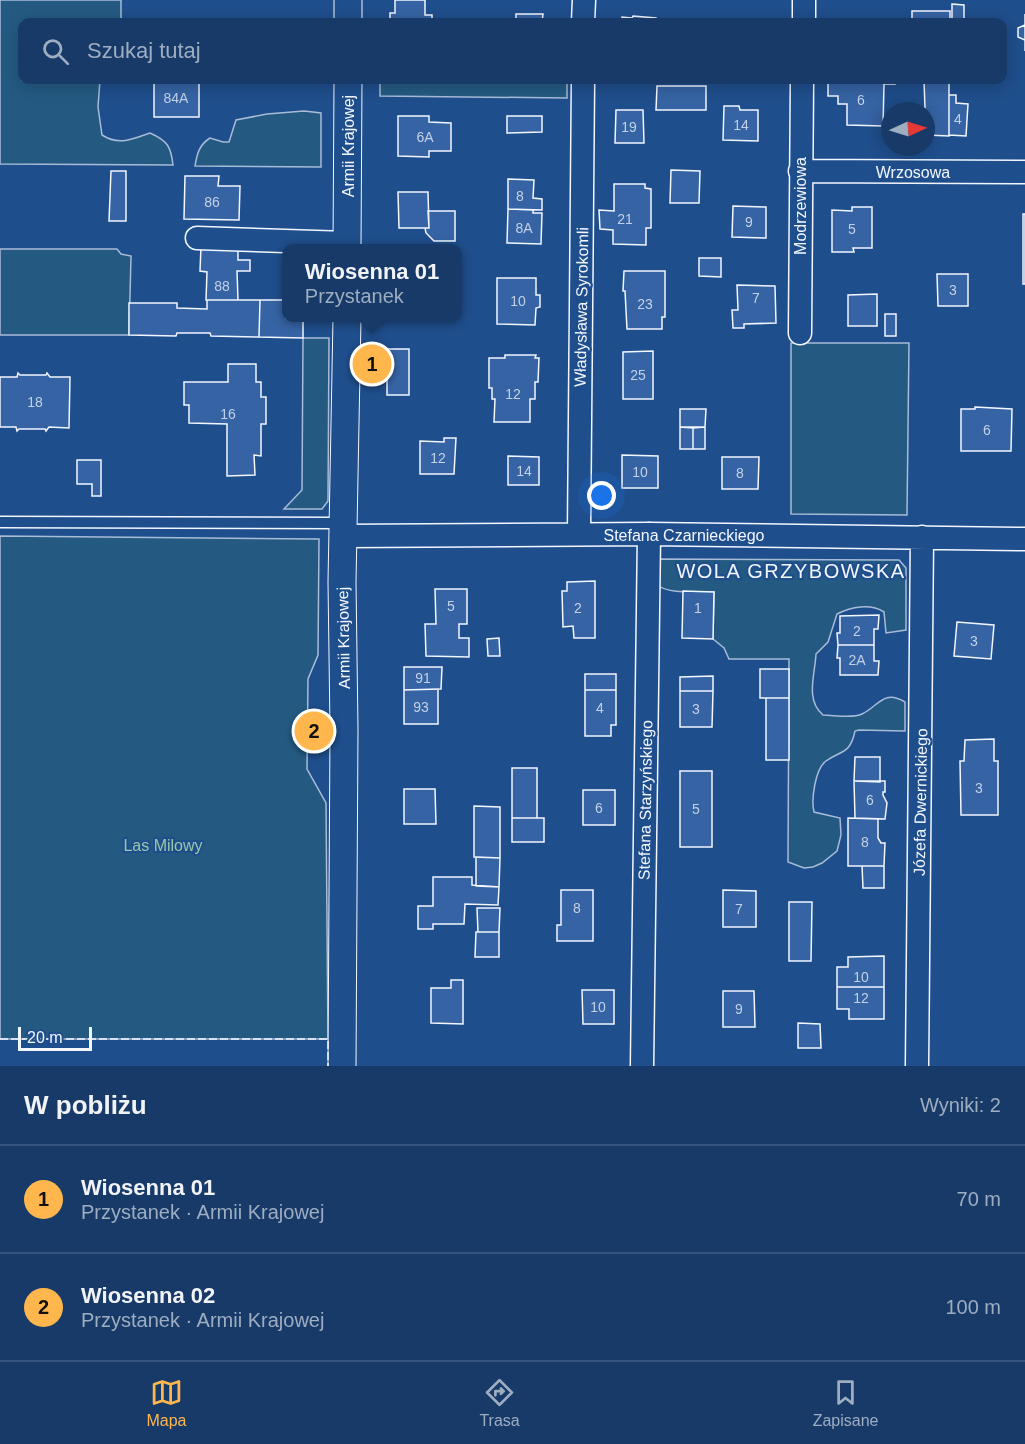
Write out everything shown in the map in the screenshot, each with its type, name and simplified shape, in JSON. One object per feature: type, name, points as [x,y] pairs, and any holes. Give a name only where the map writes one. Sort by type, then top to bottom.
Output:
[{"type":"street","points":[[348,0],[348,18]]},
{"type":"street","points":[[584,0],[584,18]]},
{"type":"street","points":[[804,0],[804,18]]},
{"type":"street","name":"Armii Krajowej","points":[[347,244],[348,84]]},
{"type":"street","name":"Władysława Syrokomli","points":[[579,534],[583,84]]},
{"type":"street","name":"Modrzewiowa","points":[[800,333],[802,84]]},
{"type":"street","name":"Wrzosowa","points":[[800,171],[1025,172]]},
{"type":"street","points":[[197,238],[310,244]]},
{"type":"street","name":"Armii Krajowej","points":[[342,1066],[344,729],[342,582],[347,322]]},
{"type":"street","name":"Stefana Czarnieckiego","points":[[344,529],[1025,539]]},
{"type":"street","name":"Stefana Starzyńskiego","points":[[642,1066],[648,534]]},
{"type":"street","name":"Józefa Dwernickiego","points":[[917,1066],[922,537]]},
{"type":"lane","points":[[0,522],[344,529]]},
{"type":"green space","points":[[0,0],[121,0],[121,18],[18,18],[18,84],[100,84],[98,107],[102,135],[120,141],[150,133],[168,145],[173,165],[0,164]]},
{"type":"green space","points":[[380,84],[567,84],[567,98],[380,96]]},
{"type":"green space","points":[[304,111],[321,113],[321,167],[195,166],[199,150],[210,138],[229,142],[236,120],[267,114]]},
{"type":"green space","points":[[0,249],[117,249],[121,254],[131,256],[129,335],[0,335]]},
{"type":"green space","points":[[303,338],[329,338],[328,501],[322,509],[284,509],[302,490]]},
{"type":"green space","points":[[791,343],[909,343],[907,515],[791,514]]},
{"type":"green space","name":"Las Milowy","points":[[0,536],[319,539],[318,655],[308,679],[307,769],[326,803],[328,1039],[0,1039]]},
{"type":"green space","points":[[657,559],[899,560],[906,568],[906,630],[886,633],[884,612],[879,609],[861,607],[848,609],[837,614],[828,642],[816,654],[813,695],[817,709],[823,715],[848,717],[862,714],[882,700],[891,697],[905,702],[905,731],[855,731],[848,748],[822,765],[814,793],[814,812],[840,818],[841,835],[837,851],[822,863],[804,868],[788,862],[789,659],[729,659],[724,648],[713,639],[714,592],[676,591],[657,585]]},
{"type":"building","points":[[395,0],[425,0],[425,15],[432,15],[432,18],[390,18],[390,13],[395,13]]},
{"type":"building","points":[[952,4],[964,5],[964,18],[952,18]]},
{"type":"building","points":[[912,11],[950,11],[950,18],[912,18]]},
{"type":"building","points":[[516,14],[543,14],[542,18],[516,18]]},
{"type":"building","points":[[633,16],[656,18],[632,18]]},
{"type":"building","points":[[1025,25],[1025,40],[1018,37],[1018,28]]},
{"type":"building","points":[[154,84],[199,84],[199,117],[154,117]]},
{"type":"building","points":[[828,84],[884,84],[881,126],[847,125],[847,104],[838,104],[838,96],[828,96]]},
{"type":"building","points":[[924,84],[949,84],[949,136],[935,135],[935,102],[925,102]]},
{"type":"building","points":[[657,86],[706,86],[706,110],[656,110]]},
{"type":"building","points":[[949,95],[956,95],[956,103],[968,104],[966,136],[949,135]]},
{"type":"building","points":[[724,106],[739,106],[740,110],[758,110],[758,141],[723,140]]},
{"type":"building","points":[[616,110],[643,110],[644,143],[615,143]]},
{"type":"building","points":[[398,116],[429,116],[429,122],[451,123],[451,151],[429,151],[429,157],[398,156]]},
{"type":"building","points":[[507,116],[542,116],[542,132],[507,133]]},
{"type":"building","points":[[671,170],[700,171],[699,203],[670,203]]},
{"type":"building","points":[[111,171],[126,171],[126,221],[109,221]]},
{"type":"building","points":[[185,176],[219,176],[218,186],[240,186],[239,220],[184,219]]},
{"type":"building","points":[[508,179],[534,180],[533,198],[542,199],[542,210],[508,209]]},
{"type":"building","points":[[614,184],[645,184],[645,188],[651,189],[651,228],[646,228],[646,245],[613,244],[613,230],[600,229],[599,210],[614,211]]},
{"type":"building","points":[[398,192],[428,192],[429,228],[399,228]]},
{"type":"building","points":[[733,206],[766,207],[766,238],[732,237]]},
{"type":"building","points":[[852,207],[872,207],[872,248],[853,248],[854,252],[832,252],[832,210],[852,211]]},
{"type":"building","points":[[508,209],[533,210],[533,213],[542,213],[541,244],[507,243]]},
{"type":"building","points":[[428,211],[455,211],[455,241],[434,241],[426,233],[425,228],[429,228]]},
{"type":"building","points":[[1023,214],[1025,214],[1025,284],[1023,284]]},
{"type":"building","points":[[201,246],[238,247],[238,260],[250,260],[250,271],[237,271],[238,300],[206,300],[207,272],[200,271]]},
{"type":"building","points":[[699,258],[721,258],[721,277],[699,276]]},
{"type":"building","points":[[624,271],[665,271],[665,317],[662,317],[662,329],[627,329],[625,291],[623,291]]},
{"type":"building","points":[[937,274],[968,274],[968,306],[938,306]]},
{"type":"building","points":[[497,278],[536,278],[536,295],[540,295],[540,307],[536,308],[535,325],[497,324]]},
{"type":"building","points":[[737,285],[775,286],[776,323],[744,324],[744,328],[733,328],[732,310],[738,310]]},
{"type":"building","points":[[877,294],[877,326],[848,326],[848,295]]},
{"type":"building","points":[[207,300],[260,300],[259,337],[211,336],[210,333],[177,333],[176,336],[129,335],[129,303],[177,303],[177,308],[207,309]]},
{"type":"building","points":[[260,300],[282,300],[282,322],[303,322],[303,338],[259,337]]},
{"type":"building","points":[[885,314],[896,314],[896,336],[885,336]]},
{"type":"building","points":[[387,349],[409,349],[409,395],[387,395]]},
{"type":"building","points":[[653,351],[653,399],[623,399],[623,352]]},
{"type":"building","points":[[505,355],[536,355],[535,358],[539,358],[535,399],[530,399],[530,422],[494,422],[495,399],[492,399],[492,388],[489,388],[489,358],[505,358]]},
{"type":"building","points":[[228,364],[256,364],[256,382],[261,382],[261,397],[266,397],[266,424],[261,424],[261,456],[254,455],[255,475],[227,476],[227,424],[189,423],[189,405],[184,405],[184,382],[228,382]]},
{"type":"building","points":[[18,373],[20,375],[46,375],[47,373],[50,377],[70,377],[69,428],[49,427],[46,431],[45,429],[19,429],[17,431],[16,427],[0,427],[0,377],[17,377]]},
{"type":"building","points":[[975,407],[1012,409],[1011,451],[961,451],[961,409],[975,409]]},
{"type":"building","points":[[680,409],[706,409],[705,427],[680,427]]},
{"type":"building","points":[[680,427],[693,428],[693,449],[680,449]]},
{"type":"building","points":[[705,427],[705,449],[693,449],[693,428]]},
{"type":"building","points":[[444,438],[456,438],[454,474],[420,474],[420,441],[444,442]]},
{"type":"building","points":[[622,455],[658,456],[658,488],[622,488]]},
{"type":"building","points":[[508,456],[539,457],[539,485],[508,485]]},
{"type":"building","points":[[722,457],[759,457],[758,489],[722,489]]},
{"type":"building","points":[[77,460],[101,460],[101,496],[92,496],[92,484],[77,484]]},
{"type":"building","points":[[595,581],[595,638],[574,638],[573,626],[563,627],[562,591],[567,591],[567,582]]},
{"type":"building","points":[[435,589],[467,589],[467,624],[459,624],[459,638],[469,638],[469,657],[426,656],[425,624],[436,624]]},
{"type":"building","points":[[683,591],[714,592],[713,639],[682,638]]},
{"type":"building","points":[[879,615],[878,629],[874,629],[874,645],[838,645],[837,633],[840,633],[840,616]]},
{"type":"building","points":[[957,622],[994,625],[991,659],[954,656]]},
{"type":"building","points":[[499,638],[500,656],[488,656],[487,639]]},
{"type":"building","points":[[838,645],[874,645],[874,661],[879,661],[878,675],[840,675],[840,658],[837,658]]},
{"type":"building","points":[[404,667],[442,667],[441,689],[404,690]]},
{"type":"building","points":[[760,669],[789,669],[789,698],[760,698]]},
{"type":"building","points":[[585,674],[616,674],[616,690],[585,690]]},
{"type":"building","points":[[713,676],[713,691],[680,691],[680,677]]},
{"type":"building","points":[[438,689],[438,724],[404,724],[404,690]]},
{"type":"building","points":[[585,690],[616,690],[616,725],[611,725],[611,736],[585,736]]},
{"type":"building","points":[[680,691],[713,691],[712,727],[680,727]]},
{"type":"building","points":[[766,698],[789,698],[789,760],[766,760]]},
{"type":"building","points":[[994,739],[994,761],[998,761],[998,815],[961,815],[960,761],[964,761],[965,740]]},
{"type":"building","points":[[855,757],[880,757],[880,782],[854,781]]},
{"type":"building","points":[[512,768],[537,768],[537,818],[512,818]]},
{"type":"building","points":[[680,771],[712,771],[712,847],[680,847]]},
{"type":"building","points":[[854,781],[885,781],[883,795],[887,803],[885,819],[855,818]]},
{"type":"building","points":[[404,789],[435,789],[436,824],[404,824]]},
{"type":"building","points":[[583,790],[615,790],[615,825],[583,825]]},
{"type":"building","points":[[474,806],[500,807],[500,858],[474,857]]},
{"type":"building","points":[[512,818],[544,818],[544,842],[512,842]]},
{"type":"building","points":[[848,818],[878,819],[878,838],[881,843],[885,843],[884,866],[848,866]]},
{"type":"building","points":[[476,857],[500,858],[499,887],[476,886]]},
{"type":"building","points":[[862,866],[884,866],[884,888],[863,888]]},
{"type":"building","points":[[433,877],[472,877],[472,885],[499,887],[498,905],[465,904],[464,924],[433,924],[433,929],[418,929],[418,906],[433,906]]},
{"type":"building","points":[[561,890],[593,890],[593,941],[557,941],[557,925],[561,925]]},
{"type":"building","points":[[723,890],[756,891],[756,927],[723,927]]},
{"type":"building","points":[[789,902],[812,902],[811,961],[789,961]]},
{"type":"building","points":[[477,908],[500,908],[499,932],[478,932]]},
{"type":"building","points":[[476,932],[499,932],[499,957],[475,957]]},
{"type":"building","points":[[884,956],[884,987],[837,987],[837,967],[848,967],[848,957]]},
{"type":"building","points":[[451,980],[463,980],[463,1024],[431,1023],[431,988],[451,988]]},
{"type":"building","points":[[837,987],[884,987],[884,1019],[849,1019],[849,1009],[837,1009]]},
{"type":"building","points":[[582,990],[614,990],[614,1024],[583,1024]]},
{"type":"building","points":[[723,991],[754,991],[755,1027],[723,1027]]},
{"type":"building","points":[[798,1023],[820,1024],[821,1048],[798,1048]]},
{"type":"fence","points":[[0,1039],[328,1039],[328,1066]]},
{"type":"place","name":"Wiosenna 01","points":[[372,364]]},
{"type":"place","name":"Wiosenna 02","points":[[314,731]]},
{"type":"district","name":"WOLA GRZYBOWSKA","points":[[791,571]]}]
